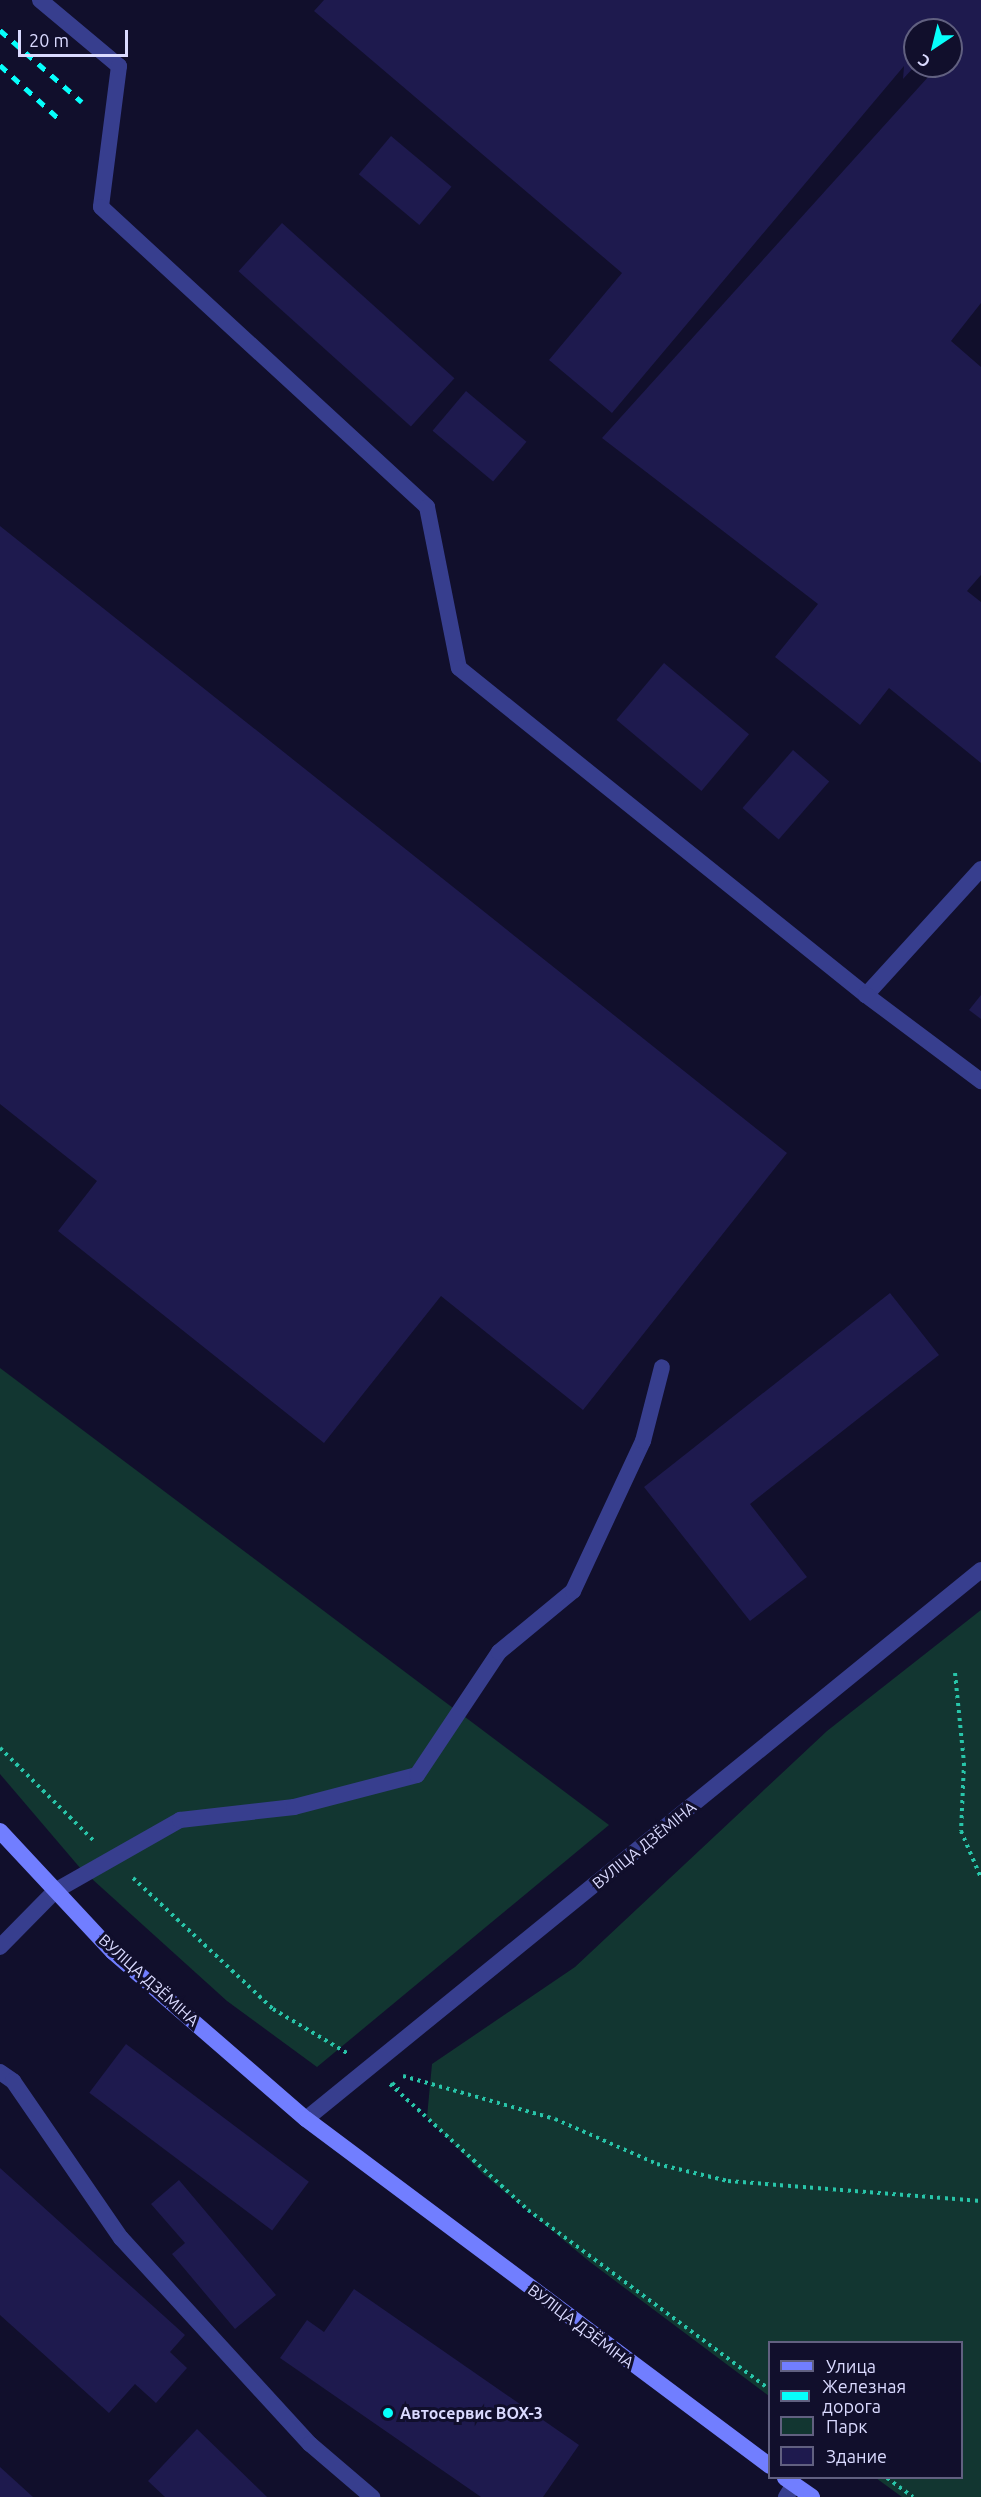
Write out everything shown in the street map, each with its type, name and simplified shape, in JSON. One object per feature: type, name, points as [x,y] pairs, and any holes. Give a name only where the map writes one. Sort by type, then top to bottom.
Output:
[{"type":"main road","name":"ВУЛІЦА ДЗЁМІНА","points":[[0,1831],[113,1952],[306,2120],[768,2465]]},
{"type":"main road","points":[[788,2486],[812,2497]]},
{"type":"street","points":[[40,0],[118,66],[101,207],[428,507],[459,668],[866,994],[981,1081]]},
{"type":"street","points":[[866,994],[981,869]]},
{"type":"street","points":[[0,1947],[55,1891],[180,1820],[294,1807],[417,1775],[499,1652],[573,1591],[643,1442],[662,1367]]},
{"type":"street","name":"ВУЛІЦА ДЗЁМІНА","points":[[306,2120],[981,1570]]},
{"type":"street","points":[[0,2072],[13,2081],[121,2238],[310,2444],[372,2497]]},
{"type":"path","points":[[955,1673],[964,1763],[961,1831],[981,1878]]},
{"type":"path","points":[[0,1748],[111,1859],[273,2009],[370,2067],[399,2089]]},
{"type":"path","points":[[370,2067],[555,2119],[657,2164],[728,2181],[981,2201]]},
{"type":"path","points":[[370,2067],[528,2210],[768,2389]]},
{"type":"path","points":[[888,2479],[913,2497]]},
{"type":"green space","points":[[0,1368],[609,1825],[317,2067],[227,2001],[81,1869],[0,1774]]},
{"type":"green space","points":[[981,1610],[981,2497],[902,2497],[877,2479],[963,2479],[963,2341],[768,2341],[768,2395],[590,2262],[483,2174],[427,2117],[432,2064],[575,1967],[827,1731]]},
{"type":"building","points":[[324,0],[981,0],[981,303],[951,341],[981,367],[981,575],[967,591],[981,602],[981,763],[889,688],[860,725],[775,657],[818,604],[602,438],[927,78],[963,78],[963,18],[903,18],[903,67],[612,413],[549,360],[622,273],[314,11]]},
{"type":"building","points":[[391,136],[452,187],[419,225],[359,174]]},
{"type":"building","points":[[282,223],[454,378],[411,427],[239,271]]},
{"type":"building","points":[[466,391],[527,442],[493,482],[433,431]]},
{"type":"building","points":[[0,526],[787,1153],[583,1410],[441,1296],[324,1443],[58,1231],[97,1181],[0,1104]]},
{"type":"building","points":[[664,663],[749,734],[701,791],[616,720]]},
{"type":"building","points":[[793,750],[829,781],[779,840],[742,808]]},
{"type":"building","points":[[981,995],[981,1019],[969,1010]]},
{"type":"building","points":[[890,1293],[939,1355],[750,1504],[807,1577],[750,1621],[644,1487]]},
{"type":"building","points":[[126,2044],[309,2182],[272,2231],[89,2093]]},
{"type":"building","points":[[0,2168],[185,2335],[170,2352],[187,2368],[156,2403],[135,2384],[109,2413],[0,2315]]},
{"type":"building","points":[[179,2180],[276,2295],[235,2329],[172,2254],[185,2243],[151,2204]]},
{"type":"building","points":[[354,2289],[579,2445],[543,2497],[481,2497],[280,2358],[307,2320],[324,2332]]},
{"type":"building","points":[[197,2429],[267,2497],[165,2497],[148,2481]]},
{"type":"building","points":[[0,2467],[33,2497],[0,2497]]},
{"type":"railway","points":[[0,30],[82,102]]},
{"type":"railway","points":[[0,65],[58,118]]},
{"type":"place","name":"Автосервис BOX-3","points":[[388,2413]]}]
